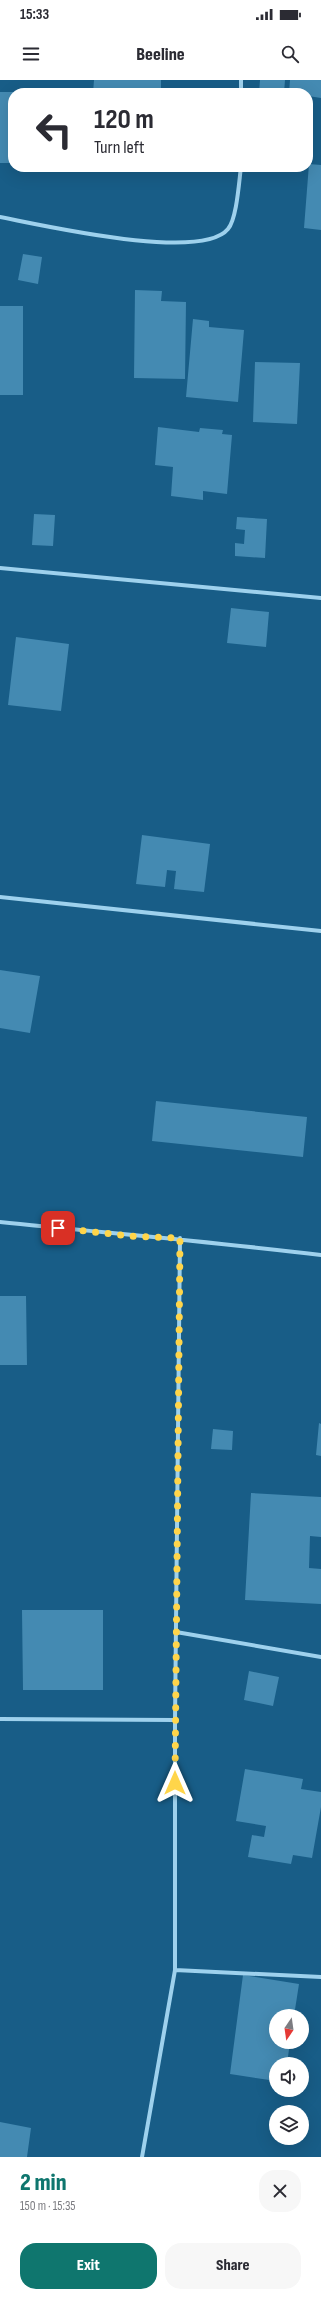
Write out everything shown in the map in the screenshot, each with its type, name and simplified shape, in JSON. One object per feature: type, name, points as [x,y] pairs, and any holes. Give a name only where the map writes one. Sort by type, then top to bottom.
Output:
[{"type":"street","points":[[0,217],[126,240],[175,243],[216,239],[229,228],[237,204],[240,172]]},
{"type":"street","points":[[0,568],[321,598]]},
{"type":"street","points":[[0,897],[321,931]]},
{"type":"street","points":[[0,1222],[130,1236],[180,1238],[321,1255]]},
{"type":"street","points":[[142,2157],[175,1970],[175,1720],[180,1238]]},
{"type":"street","points":[[176,1632],[321,1657]]},
{"type":"street","points":[[0,1719],[175,1720]]},
{"type":"street","points":[[175,1970],[321,1977]]},
{"type":"building","points":[[94,80],[161,80],[161,88],[93,88]]},
{"type":"building","points":[[260,80],[285,80],[284,88],[259,88]]},
{"type":"building","points":[[290,80],[321,80],[321,98],[313,97],[313,88],[289,88]]},
{"type":"building","points":[[0,92],[8,92],[8,163],[0,163]]},
{"type":"building","points":[[313,164],[321,165],[321,230],[304,228],[308,172],[313,172]]},
{"type":"building","points":[[23,254],[42,257],[38,284],[18,280]]},
{"type":"building","points":[[135,290],[162,291],[161,301],[186,302],[185,379],[134,378]]},
{"type":"building","points":[[0,306],[23,306],[23,395],[0,395]]},
{"type":"building","points":[[193,319],[209,321],[209,327],[244,330],[238,402],[186,397]]},
{"type":"building","points":[[255,362],[300,363],[297,424],[253,422]]},
{"type":"building","points":[[158,427],[199,432],[200,428],[223,430],[222,434],[232,435],[227,494],[203,491],[203,500],[171,496],[173,467],[155,465]]},
{"type":"building","points":[[34,514],[55,515],[53,546],[32,545]]},
{"type":"building","points":[[237,517],[267,519],[265,558],[235,556],[235,543],[244,544],[245,530],[236,529]]},
{"type":"building","points":[[231,608],[269,612],[266,647],[227,643]]},
{"type":"building","points":[[16,637],[69,644],[61,711],[8,705]]},
{"type":"building","points":[[142,835],[210,844],[204,892],[174,889],[176,871],[167,870],[165,887],[136,884]]},
{"type":"building","points":[[0,970],[40,976],[30,1033],[0,1028]]},
{"type":"building","points":[[156,1101],[307,1117],[303,1157],[152,1141]]},
{"type":"building","points":[[0,1296],[26,1296],[27,1365],[0,1365]]},
{"type":"building","points":[[319,1423],[321,1424],[321,1456],[316,1455]]},
{"type":"building","points":[[213,1429],[233,1431],[232,1450],[211,1449]]},
{"type":"building","points":[[251,1493],[321,1497],[321,1537],[310,1536],[309,1568],[321,1569],[321,1604],[245,1600]]},
{"type":"building","points":[[22,1610],[103,1610],[103,1690],[23,1690]]},
{"type":"building","points":[[249,1671],[279,1677],[273,1706],[244,1700]]},
{"type":"building","points":[[245,1769],[303,1779],[301,1789],[321,1792],[321,1807],[312,1858],[293,1855],[291,1864],[248,1857],[252,1835],[264,1837],[266,1826],[236,1821]]},
{"type":"building","points":[[243,1975],[299,1984],[295,2009],[269,2009],[269,2049],[289,2049],[288,2057],[269,2057],[269,2080],[230,2074]]},
{"type":"building","points":[[0,2122],[31,2128],[27,2157],[0,2157]]},
{"type":"route","points":[[58,1228],[130,1236],[180,1238],[175,1783]]}]
